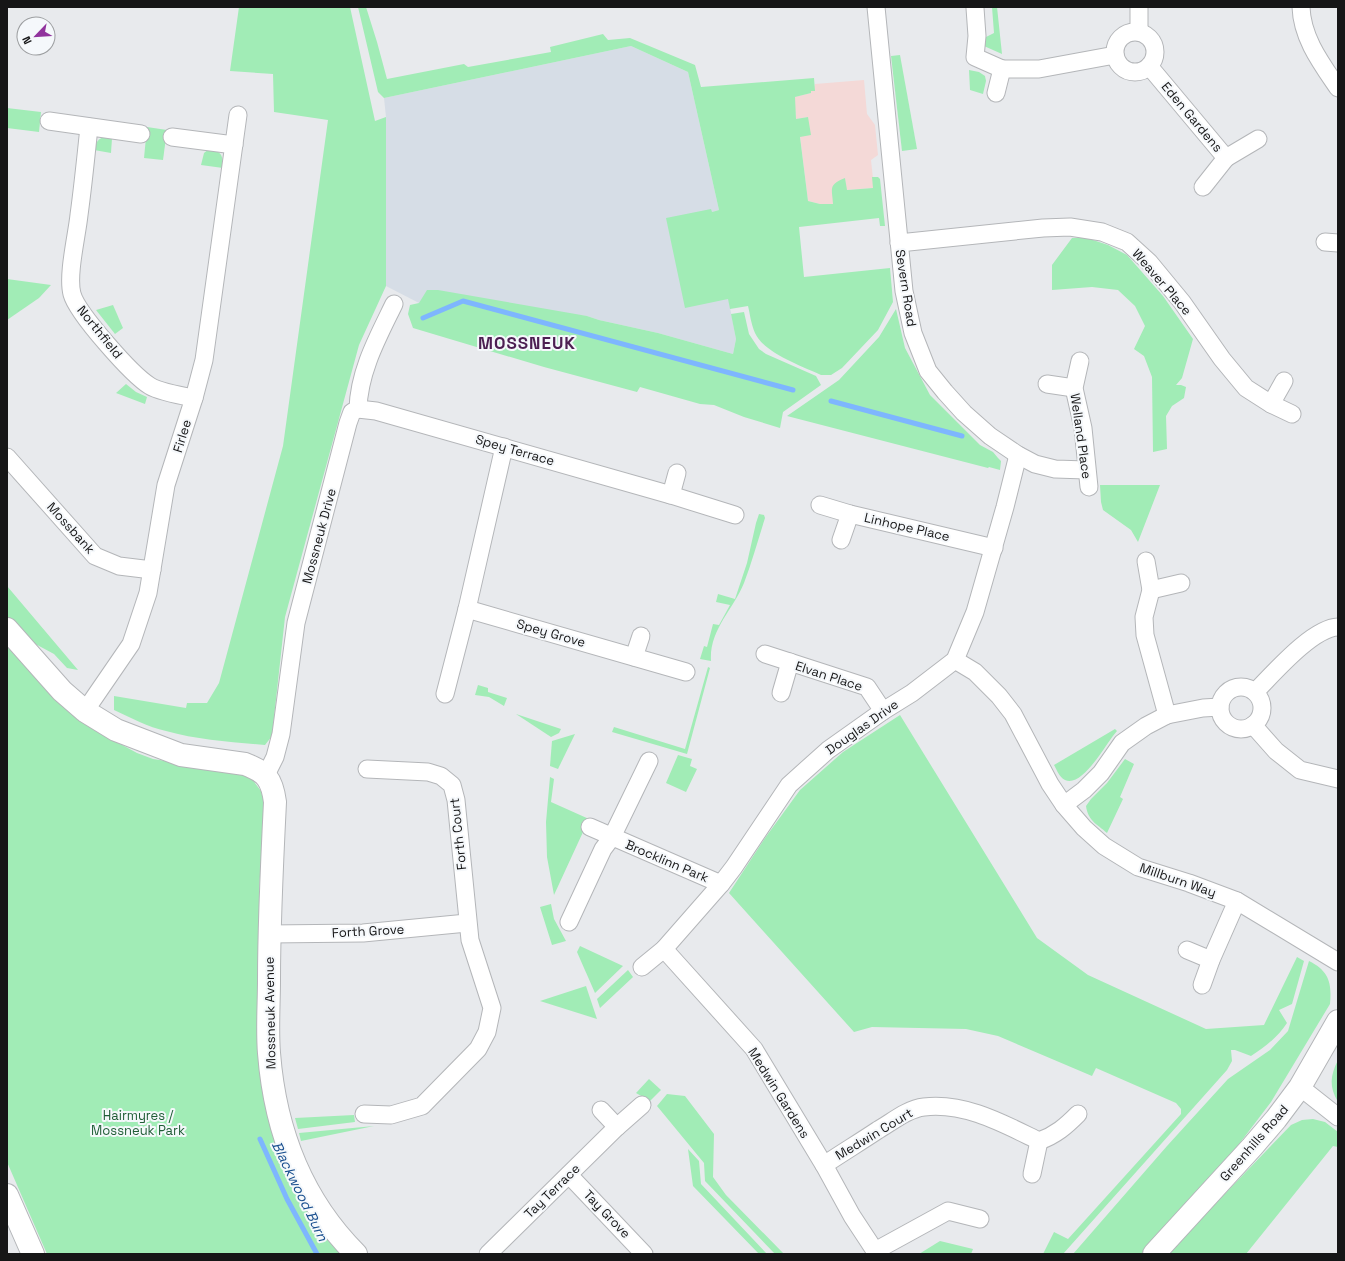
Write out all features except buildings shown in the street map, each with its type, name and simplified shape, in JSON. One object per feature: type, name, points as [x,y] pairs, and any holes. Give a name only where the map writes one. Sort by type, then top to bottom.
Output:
[{"type":"street","name":"Severn Road","points":[[876,7],[904,291],[913,334],[928,371],[964,413],[990,436],[1018,455],[1035,464],[1055,469],[1086,470]]},
{"type":"street","points":[[1139,7],[1139,32]]},
{"type":"street","points":[[1301,7],[1301,20],[1310,46],[1338,88]]},
{"type":"street","points":[[974,8],[977,36],[975,57],[1002,68],[1039,69],[1115,55]]},
{"type":"street","points":[[1131,32],[1139,32],[1147,35],[1155,50],[1154,59],[1149,66],[1141,71],[1133,72],[1125,69],[1118,63],[1115,55],[1115,47],[1118,40],[1131,32]]},
{"type":"street","name":"Eden Gardens","points":[[1149,66],[1226,158],[1258,139]]},
{"type":"street","points":[[996,93],[1002,68]]},
{"type":"street","name":"Firlee","points":[[84,711],[94,700],[131,644],[148,593],[166,484],[194,398],[204,360],[238,115]]},
{"type":"street","points":[[49,121],[141,134]]},
{"type":"street","name":"Northfield","points":[[89,127],[80,213],[70,278],[72,293],[78,307],[95,330],[134,373],[150,387],[194,398]]},
{"type":"street","points":[[172,137],[234,145]]},
{"type":"street","points":[[1203,187],[1226,158]]},
{"type":"street","name":"Weaver Place","points":[[899,243],[1035,229],[1070,227],[1102,232],[1127,242],[1149,262],[1182,302],[1234,375],[1252,393],[1292,414]]},
{"type":"street","name":"Mossneuk Drive","points":[[266,775],[275,757],[281,734],[296,622],[348,423],[352,412],[358,409],[358,395],[372,349],[394,304]]},
{"type":"street","name":"Welland Place","points":[[1080,362],[1074,388],[1083,428],[1086,470],[1089,487]]},
{"type":"street","points":[[1271,404],[1284,381]]},
{"type":"street","points":[[1047,384],[1074,388]]},
{"type":"street","name":"Spey Terrace","points":[[358,409],[376,411],[735,515]]},
{"type":"street","points":[[445,694],[467,609],[504,447]]},
{"type":"street","name":"Douglas Drive","points":[[642,967],[664,949],[721,884],[789,785],[828,750],[884,710],[912,693],[955,660],[975,612],[1006,507],[1018,455]]},
{"type":"street","name":"Mossbank","points":[[7,457],[95,556],[119,566],[152,570]]},
{"type":"street","points":[[670,495],[677,473]]},
{"type":"street","name":"Linhope Place","points":[[820,505],[850,514],[994,548]]},
{"type":"street","points":[[841,540],[850,514]]},
{"type":"street","points":[[1146,561],[1152,590],[1144,618],[1145,635],[1167,715]]},
{"type":"street","points":[[1152,590],[1181,583]]},
{"type":"street","name":"Spey Grove","points":[[467,609],[686,672]]},
{"type":"street","points":[[1255,692],[1287,659],[1311,639],[1321,632],[1338,627]]},
{"type":"street","points":[[7,629],[62,690],[84,711],[116,730],[174,753],[245,764],[266,775]]},
{"type":"street","points":[[634,657],[641,636]]},
{"type":"street","name":"Elvan Place","points":[[765,654],[868,687],[884,710]]},
{"type":"street","name":"Millburn Way","points":[[955,660],[975,672],[1000,696],[1013,714],[1050,784],[1064,805],[1084,828],[1104,846],[1138,867],[1189,883],[1237,901],[1338,962]]},
{"type":"street","points":[[781,693],[790,662]]},
{"type":"street","points":[[1236,687],[1242,687],[1249,688],[1255,692],[1261,701],[1262,712],[1260,717],[1253,725],[1242,729],[1231,726],[1223,718],[1220,707],[1221,701],[1230,690],[1236,687]]},
{"type":"street","points":[[1064,805],[1084,790],[1100,773],[1122,743],[1146,726],[1167,715],[1203,708],[1220,707]]},
{"type":"street","points":[[1253,725],[1276,751],[1300,770],[1338,779]]},
{"type":"street","name":"Brocklinn Park","points":[[612,837],[649,761]]},
{"type":"street","name":"Forth Court","points":[[367,769],[428,772],[441,776],[452,785],[456,800],[467,923]]},
{"type":"street","name":"Mossneuk Avenue","points":[[266,775],[273,789],[274,802],[269,934],[269,1051],[272,1080],[283,1132],[297,1169],[309,1194],[342,1240],[356,1254]]},
{"type":"street","name":"Brocklinn Park","points":[[590,827],[721,884]]},
{"type":"street","points":[[569,922],[603,850],[612,837]]},
{"type":"street","points":[[1202,985],[1211,960],[1237,901]]},
{"type":"street","points":[[364,1114],[391,1115],[422,1106],[478,1049],[487,1032],[492,1008],[470,940],[467,923]]},
{"type":"street","name":"Forth Grove","points":[[269,934],[363,932],[467,923]]},
{"type":"street","name":"Medwin Gardens","points":[[664,949],[754,1049],[824,1165],[852,1216],[876,1253],[948,1211],[980,1219]]},
{"type":"street","points":[[1187,950],[1211,960]]},
{"type":"street","name":"Greenhills Road","points":[[1154,1254],[1252,1148],[1300,1087],[1338,1021]]},
{"type":"street","points":[[1300,1087],[1338,1117]]},
{"type":"street","name":"Tay Terrace","points":[[488,1254],[617,1127],[642,1105]]},
{"type":"street","name":"Medwin Court","points":[[824,1165],[896,1119],[908,1112],[923,1107],[948,1107],[972,1112],[1039,1141]]},
{"type":"street","points":[[601,1110],[617,1127]]},
{"type":"street","points":[[1032,1174],[1039,1141],[1052,1136],[1063,1129],[1078,1114]]},
{"type":"street","name":"Tay Grove","points":[[569,1175],[644,1254]]},
{"type":"street","points":[[7,1195],[33,1254]]},
{"type":"shaded area","points":[[631,46],[688,72],[719,210],[712,212],[736,339],[733,354],[658,333],[587,316],[419,303],[386,286],[386,117],[384,98]]},
{"type":"shaded area","points":[[864,80],[867,114],[875,125],[878,155],[871,160],[874,188],[846,190],[845,178],[834,204],[820,204],[808,201],[800,136],[808,117],[796,119],[794,97],[811,93],[811,91],[814,90],[815,84]]},
{"type":"green space","points":[[239,7],[350,7],[375,121],[386,117],[386,286],[359,345],[285,617],[272,736],[265,745],[190,737],[146,725],[114,710],[114,696],[186,708],[187,703],[207,703],[219,683],[283,446],[328,120],[274,112],[273,74],[230,71]]},
{"type":"green space","points":[[358,7],[366,7],[387,79],[464,64],[468,67],[551,52],[550,47],[603,34],[608,40],[630,38],[695,65],[701,87],[814,78],[815,91],[795,97],[796,119],[808,117],[811,135],[800,137],[808,201],[820,204],[833,204],[832,188],[833,185],[840,180],[845,178],[847,190],[873,188],[872,177],[878,177],[880,179],[885,226],[880,226],[879,218],[799,227],[804,277],[890,268],[893,302],[878,330],[842,368],[831,375],[821,375],[784,358],[766,347],[755,333],[748,306],[730,309],[728,299],[685,308],[666,218],[711,209],[712,212],[719,210],[688,72],[631,46],[384,98],[378,92]]},
{"type":"green space","points":[[992,7],[997,7],[1002,54],[984,46],[984,38],[994,33]]},
{"type":"green space","points":[[900,55],[917,149],[902,151],[891,56]]},
{"type":"green space","points":[[969,70],[979,72],[985,76],[986,81],[983,94],[970,90]]},
{"type":"green space","points":[[7,108],[41,112],[39,132],[7,128]]},
{"type":"green space","points":[[147,127],[167,130],[163,160],[144,158]]},
{"type":"green space","points":[[107,136],[112,138],[111,153],[94,150],[98,141]]},
{"type":"green space","points":[[209,149],[217,151],[221,155],[223,160],[223,168],[201,165],[204,153]]},
{"type":"green space","points":[[1072,238],[1087,238],[1108,245],[1127,255],[1163,296],[1193,339],[1182,378],[1176,385],[1186,387],[1184,398],[1172,406],[1166,416],[1167,449],[1153,452],[1152,377],[1144,356],[1134,349],[1145,326],[1135,306],[1118,290],[1092,287],[1052,290],[1052,265]]},
{"type":"green space","points":[[7,279],[51,285],[39,298],[7,320]]},
{"type":"green space","points":[[427,290],[438,290],[587,316],[658,333],[733,354],[736,339],[731,314],[744,312],[749,334],[759,349],[766,354],[816,376],[821,385],[783,412],[780,428],[744,417],[714,405],[700,404],[640,387],[637,392],[544,367],[413,328],[408,314],[410,305],[419,303]]},
{"type":"green space","points":[[113,305],[123,328],[115,334],[96,310]]},
{"type":"green space","points":[[896,309],[905,348],[930,395],[980,445],[993,452],[1001,461],[1000,470],[787,416],[839,380],[879,337]]},
{"type":"green space","points":[[126,384],[136,392],[147,397],[145,404],[116,393]]},
{"type":"green space","points":[[1100,485],[1160,485],[1138,542],[1131,530],[1103,510]]},
{"type":"green space","points":[[759,514],[764,515],[765,518],[744,583],[718,630],[711,650],[711,661],[700,659],[704,646],[707,647],[713,624],[719,625],[730,605],[716,602],[718,594],[735,599],[747,563]]},
{"type":"green space","points":[[7,586],[78,670],[67,668],[54,654],[26,639],[7,616]]},
{"type":"green space","name":"Hairmyres / Mossneuk Park","points":[[7,646],[62,702],[91,728],[137,753],[153,759],[239,772],[252,779],[261,791],[265,807],[259,890],[261,1040],[267,1105],[347,1254],[47,1254],[7,1162]]},
{"type":"green space","points":[[708,667],[710,668],[687,754],[612,732],[614,727],[685,749]]},
{"type":"green space","points":[[478,685],[488,688],[488,692],[507,698],[504,706],[489,697],[475,695]]},
{"type":"green space","points":[[516,714],[561,729],[559,733],[551,737]]},
{"type":"green space","points":[[900,715],[1037,938],[1088,975],[1206,1029],[1264,1025],[1297,957],[1304,961],[1292,1004],[1279,1010],[1287,1023],[1280,1033],[1251,1056],[1231,1050],[1232,1061],[1227,1070],[1063,1254],[1043,1254],[1054,1232],[1068,1239],[1181,1114],[1181,1109],[1176,1103],[1096,1068],[1092,1076],[998,1036],[966,1029],[872,1027],[854,1032],[729,893],[765,838],[800,790],[843,752]]},
{"type":"green space","points":[[1115,729],[1117,731],[1094,763],[1086,771],[1072,781],[1065,780],[1061,777],[1054,765]]},
{"type":"green space","points":[[575,734],[558,769],[550,766],[552,741]]},
{"type":"green space","points":[[678,755],[692,759],[690,766],[697,769],[686,792],[666,783]]},
{"type":"green space","points":[[1125,759],[1134,764],[1120,797],[1123,799],[1107,833],[1091,819],[1086,806],[1107,783]]},
{"type":"green space","points":[[550,777],[554,779],[551,802],[589,819],[554,895],[547,857],[546,822]]},
{"type":"green space","points":[[551,904],[554,919],[566,941],[552,945],[540,907]]},
{"type":"green space","points":[[580,946],[623,966],[595,993],[577,952]]},
{"type":"green space","points":[[1309,961],[1321,969],[1328,978],[1330,984],[1330,1004],[1271,1102],[1233,1152],[1141,1254],[1073,1254],[1167,1146],[1228,1079],[1270,1050],[1288,1031]]},
{"type":"green space","points":[[628,970],[633,977],[600,1008],[597,999]]},
{"type":"green space","points":[[586,986],[597,1019],[540,1001]]},
{"type":"green space","points":[[1338,1060],[1338,1102],[1333,1091],[1332,1076]]},
{"type":"green space","points":[[649,1079],[661,1090],[650,1101],[636,1093]]},
{"type":"green space","points":[[667,1094],[685,1096],[714,1134],[713,1177],[726,1195],[784,1254],[775,1254],[705,1181],[704,1163],[657,1106]]},
{"type":"green space","points":[[354,1115],[355,1122],[298,1129],[295,1118]]},
{"type":"green space","points":[[1313,1119],[1325,1122],[1338,1132],[1338,1147],[1333,1146],[1246,1254],[1167,1254],[1291,1125],[1302,1120]]},
{"type":"green space","points":[[374,1126],[301,1141],[299,1133]]},
{"type":"green space","points":[[688,1149],[699,1161],[701,1184],[767,1254],[759,1254],[693,1186]]},
{"type":"green space","points":[[940,1241],[973,1249],[971,1254],[919,1254]]},
{"type":"waterway","points":[[423,318],[463,301],[793,390]]},
{"type":"waterway","points":[[831,401],[962,436]]},
{"type":"waterway","name":"Blackwood Burn","points":[[260,1139],[287,1199],[317,1254]]},
{"type":"district","name":"MOSSNEUK","points":[[527,343]]}]
